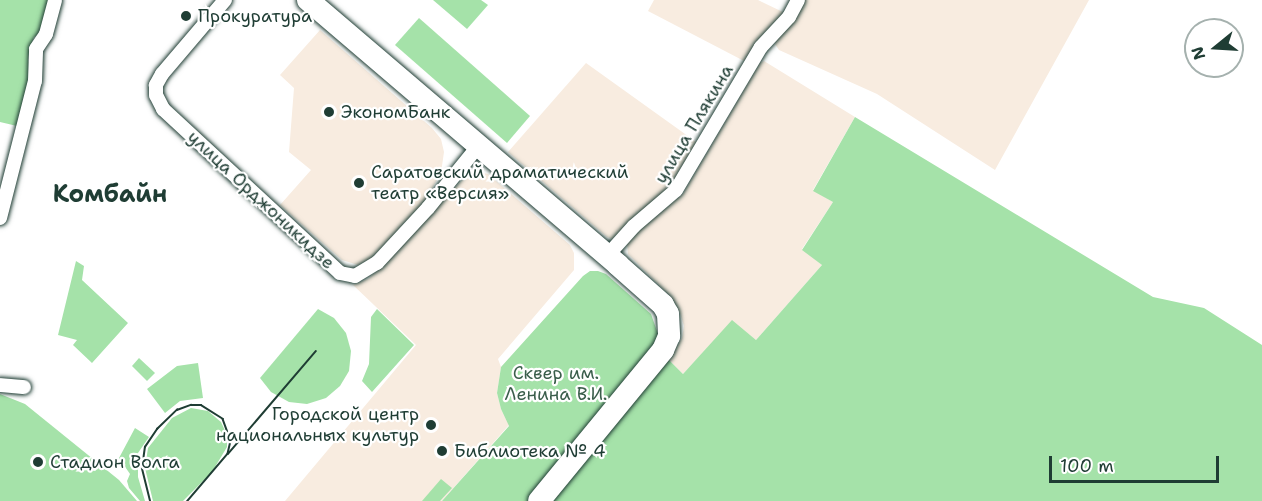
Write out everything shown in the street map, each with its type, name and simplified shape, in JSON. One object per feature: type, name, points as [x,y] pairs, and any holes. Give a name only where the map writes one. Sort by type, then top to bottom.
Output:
[{"type":"main road","points":[[308,0],[607,256],[663,305],[668,314],[669,336],[655,362],[539,501]]},
{"type":"street","points":[[0,219],[35,81],[36,49],[45,34],[55,0]]},
{"type":"street","name":"улица Орджоникидзе","points":[[225,0],[162,74],[156,85],[156,95],[164,109],[340,273],[355,276],[377,263],[479,145]]},
{"type":"street","name":"улица Плякина","points":[[607,256],[634,226],[676,190],[761,47],[789,17],[798,0]]},
{"type":"street","points":[[0,385],[24,387]]},
{"type":"shaded area","points":[[654,0],[758,0],[785,13],[746,62],[648,11]]},
{"type":"shaded area","points":[[804,0],[1089,0],[995,170],[877,94],[779,50],[775,44],[778,37]]},
{"type":"shaded area","points":[[320,30],[432,128],[441,139],[444,152],[441,173],[423,204],[375,258],[358,265],[342,260],[280,205],[311,170],[289,152],[294,88],[280,75]]},
{"type":"shaded area","points":[[764,61],[855,117],[813,190],[833,202],[802,249],[822,265],[756,340],[732,321],[683,374],[669,360],[682,338],[684,326],[679,310],[672,298],[628,254],[627,243],[639,229],[683,194],[760,63]]},
{"type":"shaded area","points":[[586,63],[699,144],[673,187],[618,237],[612,239],[508,152]]},
{"type":"shaded area","points":[[480,172],[488,174],[570,245],[574,253],[574,270],[498,359],[501,367],[497,393],[501,409],[509,425],[442,501],[285,501],[416,345],[353,285],[368,279],[380,268],[431,210],[465,178]]},
{"type":"green space","points":[[0,0],[50,0],[42,32],[34,37],[30,48],[28,60],[31,68],[17,126],[0,122]]},
{"type":"green space","points":[[433,0],[481,0],[488,5],[467,29]]},
{"type":"green space","points":[[419,18],[530,116],[507,143],[395,45]]},
{"type":"green space","points":[[855,117],[1153,297],[1204,308],[1262,345],[1262,501],[548,501],[669,360],[683,374],[732,320],[756,340],[822,265],[802,250],[833,202],[813,191]]},
{"type":"green space","points":[[76,261],[84,266],[82,280],[128,323],[92,363],[73,345],[77,340],[58,335]]},
{"type":"green space","name":"Сквер им. Ленина В.И.","points":[[590,271],[606,274],[651,314],[658,334],[653,346],[529,501],[442,501],[509,426],[497,393],[501,367]]},
{"type":"green space","points":[[318,309],[334,318],[346,333],[351,351],[349,371],[340,386],[326,398],[307,404],[289,402],[271,392],[260,378]]},
{"type":"green space","points":[[377,309],[414,345],[372,392],[362,381],[369,364],[371,317]]},
{"type":"green space","points":[[139,358],[155,373],[147,381],[132,366]]},
{"type":"green space","points":[[198,363],[203,398],[180,401],[165,413],[147,389],[177,366]]},
{"type":"green space","name":"Стадион Волга","points":[[0,394],[25,404],[119,480],[137,501],[0,501]]},
{"type":"green space","points":[[191,408],[208,411],[221,422],[227,435],[227,447],[212,472],[183,501],[153,501],[145,468],[148,448],[172,418]]},
{"type":"green space","points":[[135,428],[149,437],[138,453],[138,477],[145,501],[140,501],[129,488],[127,481],[130,474],[119,458]]},
{"type":"green space","points":[[441,479],[452,488],[440,501],[422,501]]},
{"type":"tram line","points":[[228,454],[316,351]]},
{"type":"tram line","points":[[150,501],[142,468],[145,447],[157,429],[177,410],[191,405],[201,405],[223,419],[231,441],[228,454],[188,501]]},
{"type":"place","name":"Прокуратура","points":[[186,16]]},
{"type":"place","name":"ЭкономБанк","points":[[329,112]]},
{"type":"place","name":"Саратовский драматический театр «Версия»","points":[[359,183]]},
{"type":"place","name":"Городской центр национальных культур","points":[[431,425]]},
{"type":"place","name":"Библиотека № 4","points":[[442,451]]},
{"type":"place","name":"Стадион Волга","points":[[38,462]]},
{"type":"district","name":"Комбайн","points":[[110,195]]}]
